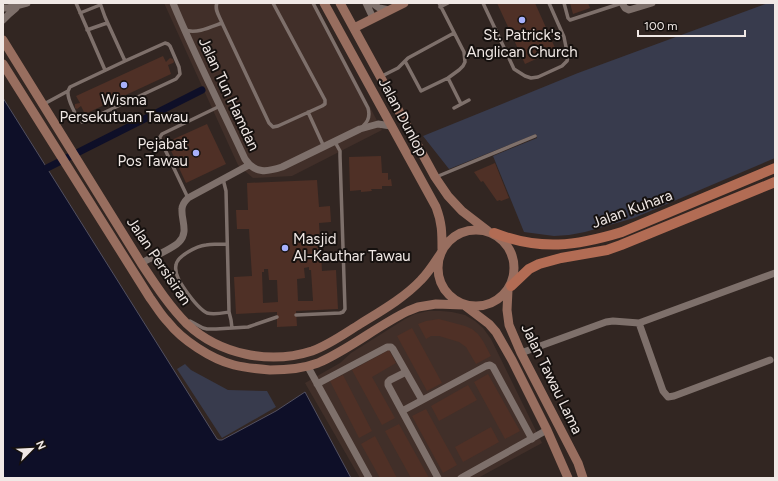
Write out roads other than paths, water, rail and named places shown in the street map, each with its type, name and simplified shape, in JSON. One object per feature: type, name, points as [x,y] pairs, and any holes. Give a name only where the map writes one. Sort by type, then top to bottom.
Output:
[{"type":"main road","name":"Jalan Kuhara","points":[[491,232],[518,241],[550,245],[577,243],[603,238],[622,232],[775,168]]},
{"type":"main road","name":"Jalan Kuhara","points":[[510,288],[529,269],[539,264],[561,258],[607,250],[774,183]]},
{"type":"street","name":"Jalan Tun Hamdan","points":[[173,3],[245,159],[250,165],[257,169],[265,172],[273,171],[360,129],[378,124],[391,126]]},
{"type":"street","name":"Jalan Dunlop","points":[[324,3],[436,207],[442,232],[441,251]]},
{"type":"street","name":"Jalan Dunlop","points":[[340,3],[435,177],[448,196],[462,211],[491,232]]},
{"type":"street","points":[[366,3],[373,18]]},
{"type":"street","points":[[372,3],[379,8],[390,10]]},
{"type":"street","points":[[358,64],[351,40],[354,28],[404,3]]},
{"type":"street","points":[[622,3],[625,8],[629,10],[652,3]]},
{"type":"street","points":[[3,8],[23,4]]},
{"type":"street","points":[[3,20],[23,4]]},
{"type":"street","name":"Jalan Persisiran","points":[[3,40],[141,263],[160,291],[187,324],[213,343],[226,349],[254,356],[281,357],[303,353],[322,346],[338,338],[404,295],[422,280],[430,270],[441,251]]},
{"type":"street","name":"Jalan Persisiran","points":[[3,64],[150,298],[168,322],[190,343],[220,360],[232,365],[255,369],[282,370],[308,367],[339,352],[408,311],[422,306],[436,304],[464,305]]},
{"type":"street","points":[[141,263],[179,242],[184,232],[182,208],[188,198],[250,165]]},
{"type":"street","points":[[477,229],[491,232],[504,241],[511,251],[514,262],[514,274],[510,288],[500,299],[489,305],[476,307],[464,305],[453,299],[444,289],[439,278],[438,265],[441,251],[448,241],[457,234],[467,230],[477,229]]},
{"type":"street","points":[[521,353],[606,322],[639,323],[775,273]]},
{"type":"street","name":"Jalan Tawau Lama","points":[[510,288],[507,310],[509,325],[521,353],[578,463],[583,478]]},
{"type":"street","name":"Jalan Tawau Lama","points":[[464,305],[489,324],[496,332],[512,360],[547,430],[568,478]]},
{"type":"street","points":[[639,323],[663,391],[668,397],[770,360]]},
{"type":"street","points":[[317,384],[391,347],[422,400]]},
{"type":"street","points":[[402,411],[490,365],[493,367],[532,439]]},
{"type":"street","points":[[308,367],[369,478]]},
{"type":"street","points":[[406,372],[390,380],[388,382],[388,386],[438,478]]},
{"type":"street","points":[[461,478],[547,430]]},
{"type":"lane","points":[[76,3],[105,70]]},
{"type":"lane","points":[[217,3],[216,8],[222,23],[269,123],[273,127],[322,106],[325,100],[274,3]]},
{"type":"lane","points":[[313,3],[368,108],[368,118],[366,124],[360,129]]},
{"type":"lane","points":[[405,61],[421,91],[448,78],[463,66],[465,62],[464,52],[440,5],[448,3]]},
{"type":"lane","points":[[483,3],[514,69],[531,78],[562,66],[567,61],[568,54],[564,37],[549,3]]},
{"type":"lane","points":[[564,3],[568,18],[570,20],[622,3]]},
{"type":"lane","points":[[80,13],[100,4],[125,61]]},
{"type":"lane","points":[[87,30],[107,22]]},
{"type":"lane","points":[[184,29],[199,31],[222,23]]},
{"type":"lane","points":[[380,77],[398,68],[408,58],[454,33]]},
{"type":"lane","points":[[43,104],[68,91],[71,87],[105,70],[163,44],[170,46],[179,66],[180,74],[176,80],[84,122],[78,120],[68,97],[68,91]]},
{"type":"lane","points":[[448,78],[462,104]]},
{"type":"lane","points":[[454,108],[469,100]]},
{"type":"lane","points":[[188,198],[160,137],[162,134],[220,106]]},
{"type":"lane","points":[[308,112],[324,147]]},
{"type":"lane","points":[[435,177],[535,136]]},
{"type":"lane","points":[[296,316],[340,313],[345,309],[340,152],[335,142]]},
{"type":"lane","points":[[223,179],[226,191],[229,312],[232,328]]},
{"type":"lane","points":[[228,244],[198,247],[181,256],[176,264],[176,268],[180,280],[187,292],[205,312],[229,312]]},
{"type":"lane","points":[[176,312],[203,328],[210,330],[248,327],[277,317]]},
{"type":"waterway","points":[[47,168],[202,90]]},
{"type":"place","name":"St. Patrick's Anglican Church","points":[[522,20]]},
{"type":"place","name":"Wisma Persekutuan Tawau","points":[[124,85]]},
{"type":"place","name":"Pejabat Pos Tawau","points":[[196,153]]},
{"type":"place","name":"Masjid Al-Kauthar Tawau","points":[[285,248]]}]
